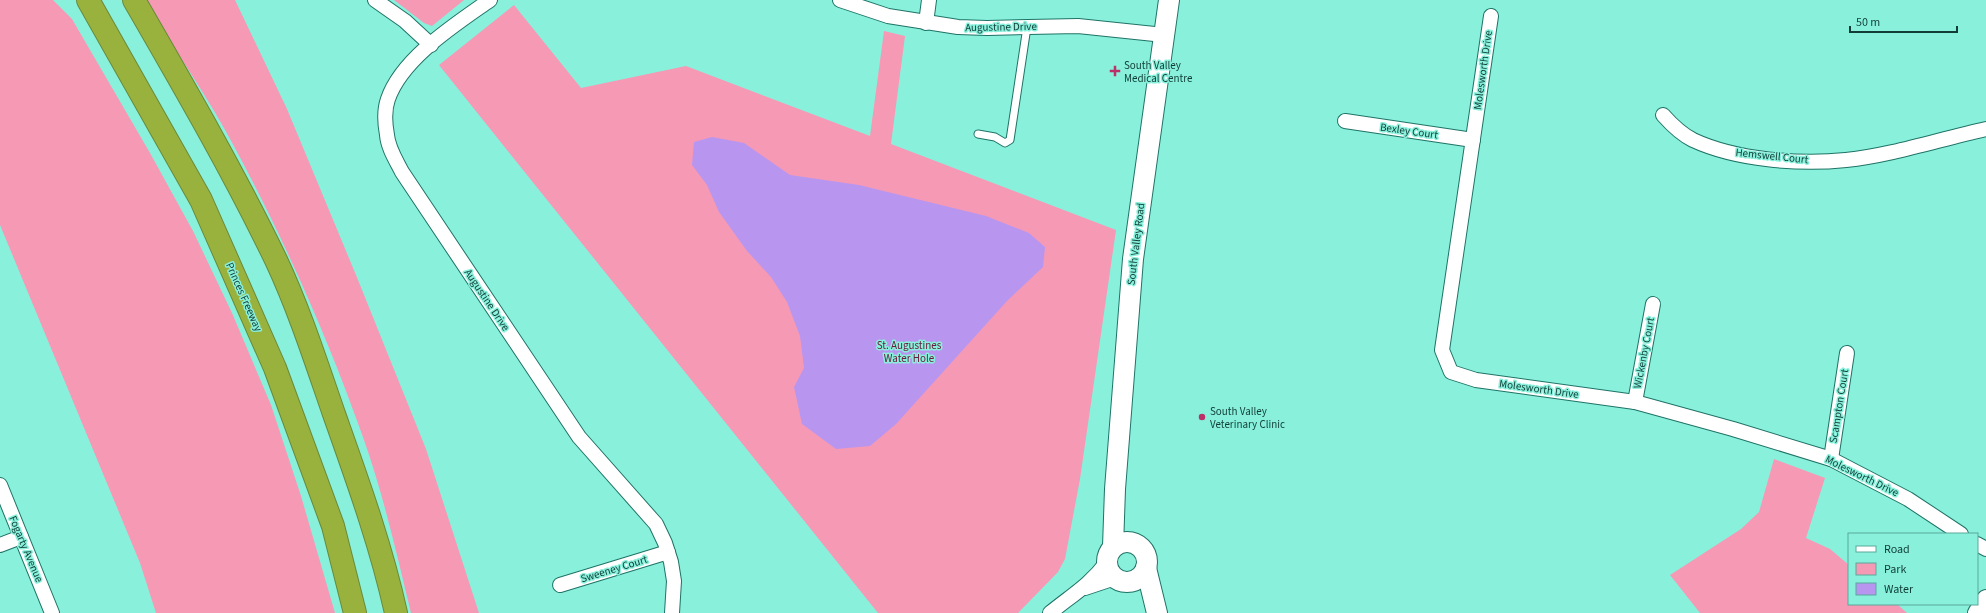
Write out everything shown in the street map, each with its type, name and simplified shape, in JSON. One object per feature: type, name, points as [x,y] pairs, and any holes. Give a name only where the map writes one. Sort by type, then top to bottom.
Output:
[{"type":"highway","name":"Princes Freeway","points":[[88,0],[201,200],[275,368],[333,526],[355,613]]},
{"type":"highway","points":[[134,0],[233,174],[277,261],[314,355],[345,443],[367,510],[396,613]]},
{"type":"main road","name":"South Valley Road","points":[[1156,613],[1118,562],[1122,520],[1115,489],[1134,259],[1169,0]]},
{"type":"main road","name":"South Valley Road","points":[[1118,562],[1138,545],[1145,554],[1147,560],[1146,568],[1156,613]]},
{"type":"main road","points":[[1118,562],[1131,581],[1138,578],[1146,568]]},
{"type":"street","points":[[375,0],[405,21],[431,45]]},
{"type":"street","name":"Augustine Drive","points":[[490,0],[431,45],[406,68],[388,99],[385,118],[387,136],[392,152],[402,172],[579,437],[656,524],[668,552],[674,581],[672,613]]},
{"type":"street","name":"Augustine Drive","points":[[840,0],[888,16],[958,27],[987,28],[1078,26],[1164,35]]},
{"type":"street","points":[[926,23],[929,0]]},
{"type":"street","name":"Molesworth Drive","points":[[1491,16],[1442,350],[1451,372],[1476,380],[1635,402],[1733,429],[1831,460],[1908,499],[1959,533]]},
{"type":"street","name":"Hemswell Court","points":[[1663,114],[1672,126],[1692,139],[1718,149],[1756,157],[1801,161],[1845,160],[1871,156],[1986,129]]},
{"type":"street","name":"Bexley Court","points":[[1345,121],[1473,140]]},
{"type":"street","name":"Wickenby Court","points":[[1635,402],[1653,304]]},
{"type":"street","name":"Scampton Court","points":[[1831,460],[1847,354]]},
{"type":"street","name":"Fogarty Avenue","points":[[0,485],[52,613]]},
{"type":"street","points":[[0,545],[21,537]]},
{"type":"street","name":"Sweeney Court","points":[[560,585],[668,552]]},
{"type":"street","points":[[1050,613],[1118,562]]},
{"type":"street","points":[[1977,613],[1986,599]]},
{"type":"lane","points":[[978,134],[995,137],[1006,142],[1010,140],[1027,27]]},
{"type":"green space","points":[[0,0],[53,0],[72,19],[150,153],[193,231],[232,313],[271,405],[301,496],[335,613],[156,613],[140,563],[0,225]]},
{"type":"green space","points":[[145,0],[235,0],[287,109],[426,449],[479,613],[411,613],[390,526],[371,461],[351,403],[306,293],[272,220],[226,131]]},
{"type":"green space","points":[[394,0],[464,0],[432,26],[424,23]]},
{"type":"green space","name":"St. Augustines Water Hole","points":[[514,5],[581,88],[686,66],[870,136],[884,31],[905,36],[891,144],[1116,230],[1080,479],[1065,559],[1058,572],[1018,613],[878,613],[439,65]]},
{"type":"green space","points":[[1774,459],[1825,478],[1806,538],[1830,549],[1848,564],[1848,605],[1898,605],[1907,613],[1700,613],[1670,575],[1741,529],[1759,512]]},
{"type":"water","points":[[712,137],[744,143],[790,175],[859,185],[986,216],[1029,233],[1045,247],[1043,267],[1007,301],[896,424],[870,446],[836,449],[802,424],[794,387],[804,368],[800,336],[787,302],[771,277],[747,251],[719,212],[707,185],[692,165],[694,142]]},
{"type":"place","name":"South Valley Medical Centre","points":[[1115,71]]},
{"type":"place","name":"South Valley Veterinary Clinic","points":[[1202,417]]}]
